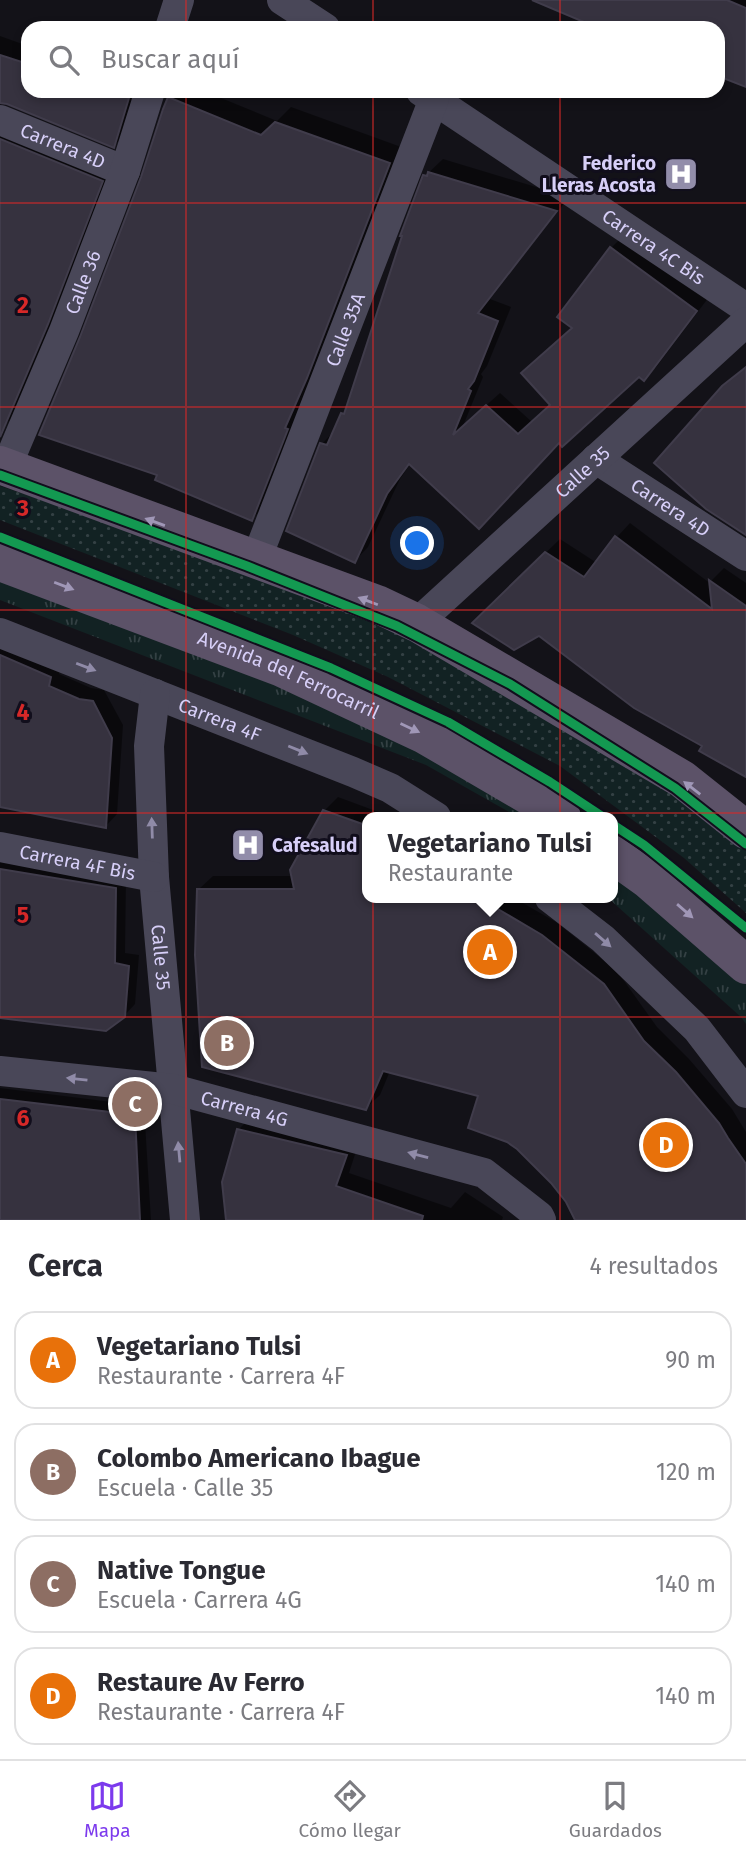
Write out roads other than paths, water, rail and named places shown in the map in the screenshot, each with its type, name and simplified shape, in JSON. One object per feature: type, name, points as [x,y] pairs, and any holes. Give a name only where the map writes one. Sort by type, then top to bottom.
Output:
[{"type":"main road","points":[[3,466],[377,604],[418,623],[682,779],[746,830]]},
{"type":"main road","name":"Avenida del Ferrocarril","points":[[0,562],[282,668],[425,735],[555,812]]},
{"type":"main road","points":[[618,858],[647,879],[746,964]]},
{"type":"street","points":[[172,21],[179,0]]},
{"type":"street","points":[[282,0],[314,21]]},
{"type":"street","name":"Calle 36","points":[[3,466],[64,331],[125,171],[148,98]]},
{"type":"street","name":"Calle 35A","points":[[256,560],[427,98]]},
{"type":"street","name":"Carrera 4C Bis","points":[[432,98],[746,308]]},
{"type":"street","name":"Carrera 4D","points":[[0,120],[125,171]]},
{"type":"street","name":"Calle 35","points":[[418,623],[746,321]]},
{"type":"street","name":"Carrera 4D","points":[[596,459],[746,556]]},
{"type":"street","name":"Carrera 4F","points":[[0,633],[242,727],[377,783],[428,812]]},
{"type":"street","name":"Calle 35","points":[[155,694],[149,746],[154,877],[185,1220]]},
{"type":"street","name":"Carrera 4F Bis","points":[[0,848],[154,877]]},
{"type":"street","points":[[556,903],[603,939],[697,1029],[746,1093]]},
{"type":"street","name":"Carrera 4G","points":[[0,1071],[173,1089],[484,1173],[541,1220]]},
{"type":"place","name":"Federico Lleras Acosta","points":[[681,174]]},
{"type":"place","name":"Cafesalud","points":[[248,845]]},
{"type":"place","name":"Vegetariano Tulsi","points":[[490,952]]},
{"type":"place","name":"Colombo Americano Ibague","points":[[227,1043]]},
{"type":"place","name":"Native Tongue","points":[[135,1104]]},
{"type":"place","name":"Restaure Av Ferro","points":[[666,1145]]}]
